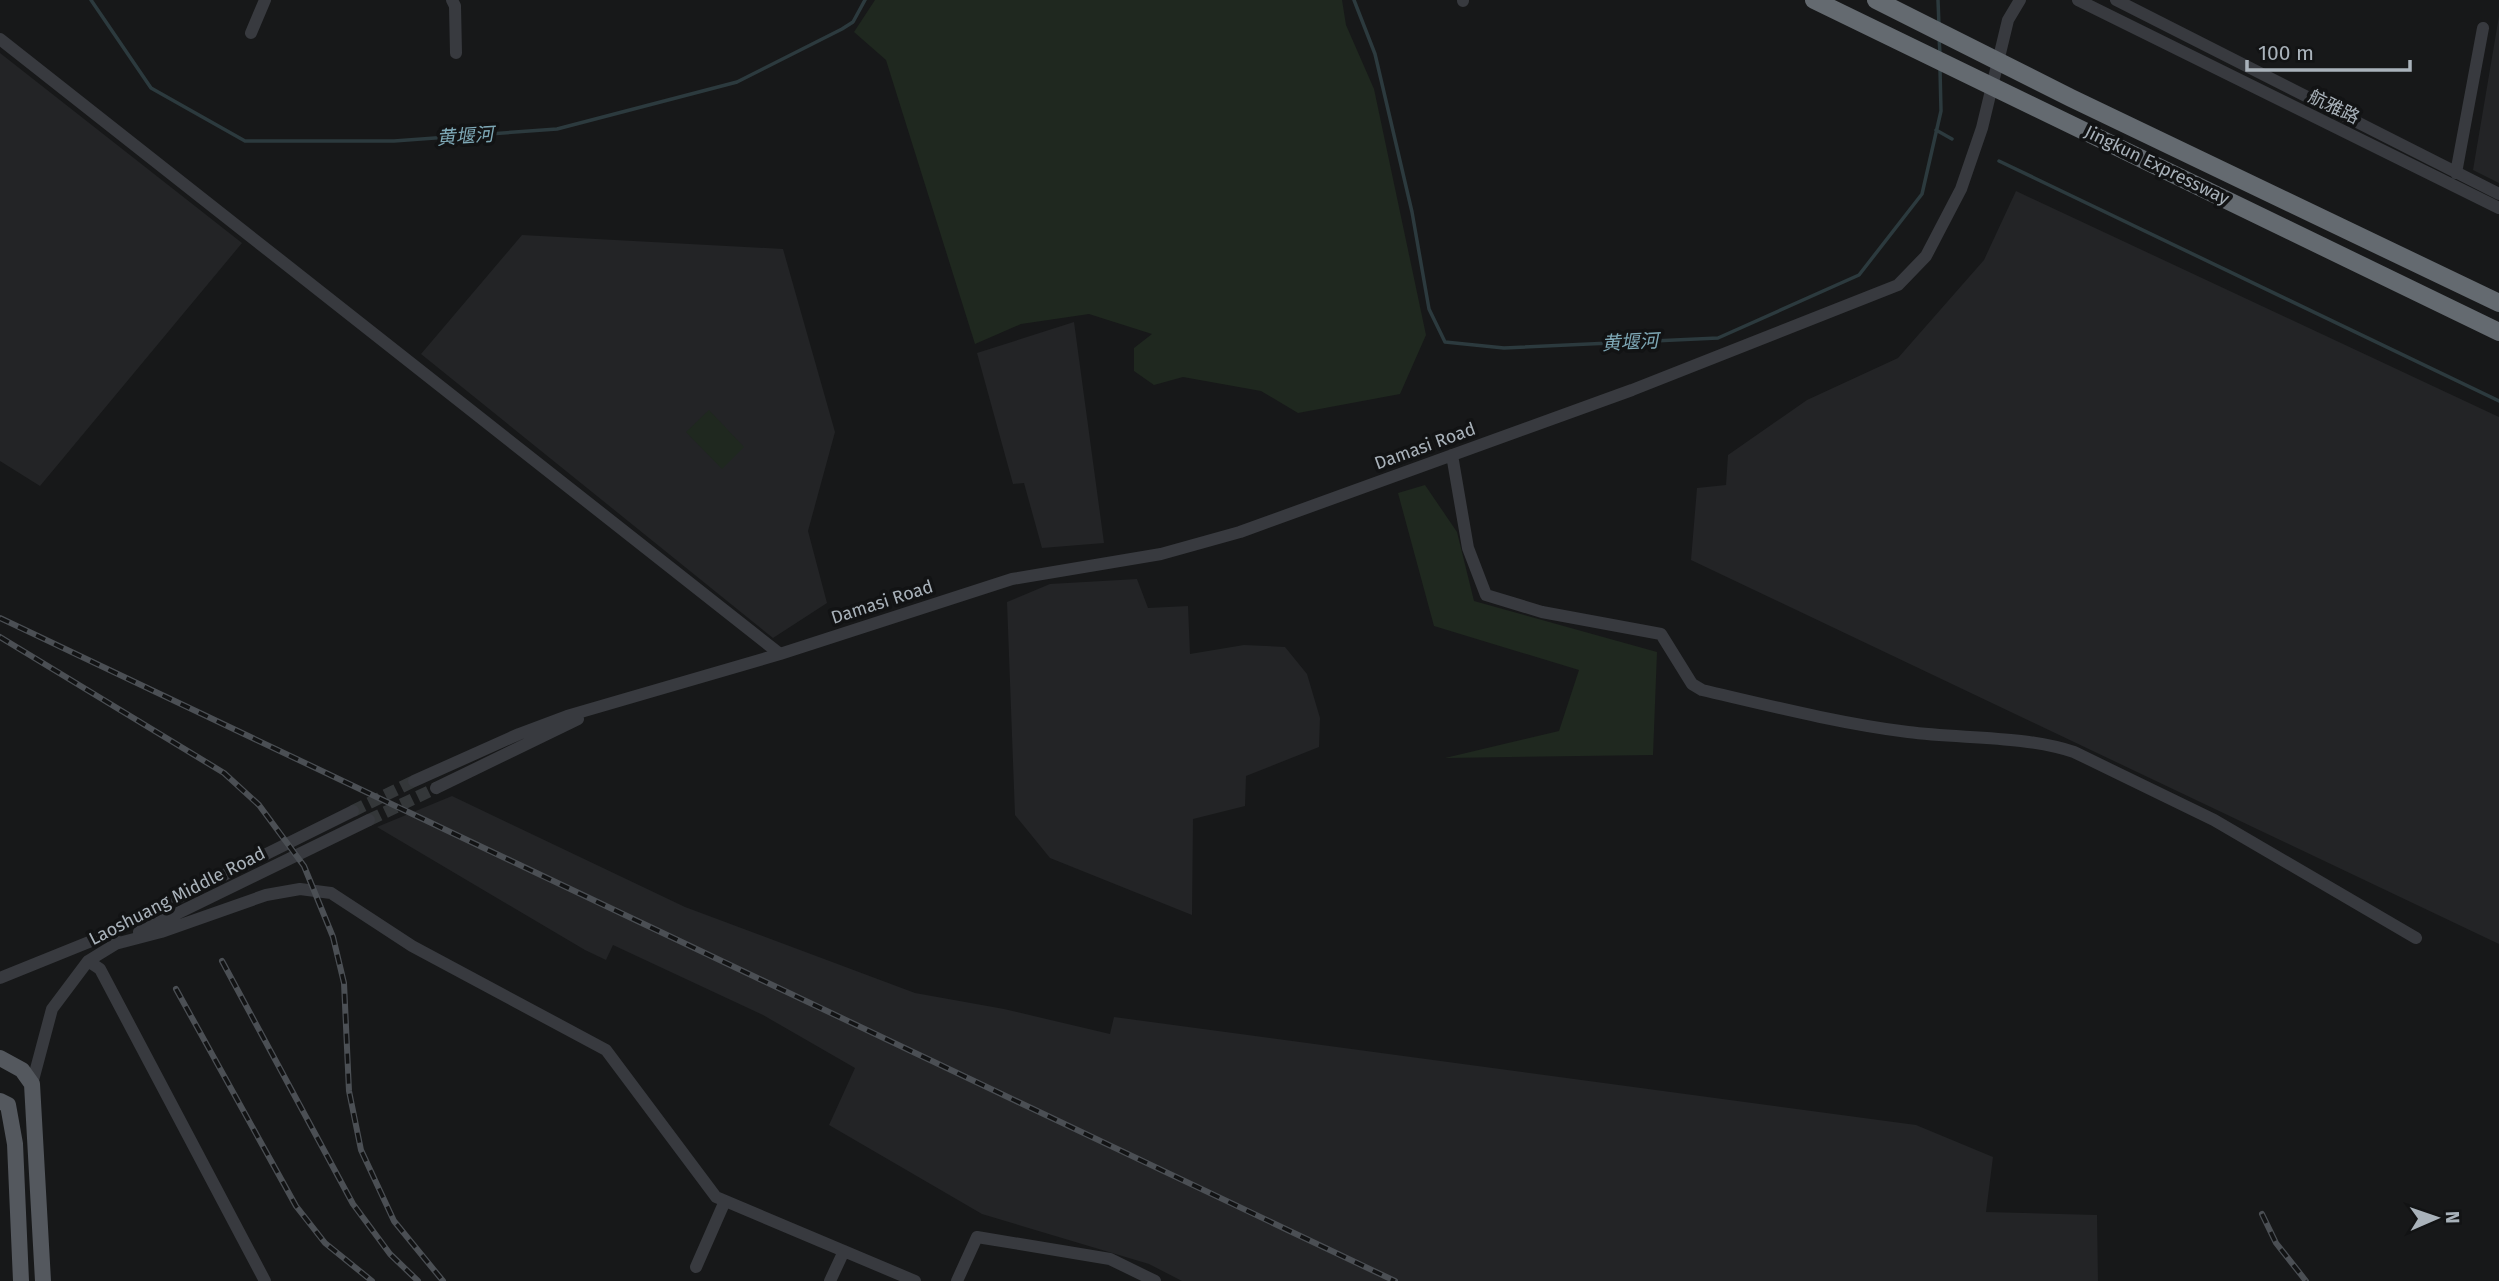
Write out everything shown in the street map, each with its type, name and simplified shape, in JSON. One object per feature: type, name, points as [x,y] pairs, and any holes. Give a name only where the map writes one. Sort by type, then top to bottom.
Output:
[{"type":"highway","name":"Jingkun Expressway","points":[[1814,0],[2499,332]]},
{"type":"highway","name":"Jingkun Expressway","points":[[1875,0],[2071,98],[2499,303]]},
{"type":"main road","points":[[0,1058],[22,1070],[32,1084],[43,1281]]},
{"type":"main road","points":[[4,1103],[15,1144],[21,1281]]},
{"type":"street","points":[[251,33],[265,0]]},
{"type":"street","points":[[452,0],[455,6],[456,53]]},
{"type":"street","name":"Damasi Road","points":[[780,654],[1012,579],[1161,554],[1240,532],[1632,390],[1898,285],[1926,256],[1961,189],[1982,128],[2008,20],[2020,0]]},
{"type":"street","name":"航雅路","points":[[2078,0],[2499,208]]},
{"type":"street","name":"航雅路","points":[[2116,0],[2499,194]]},
{"type":"street","points":[[2456,173],[2483,28]]},
{"type":"street","points":[[0,39],[780,654]]},
{"type":"street","points":[[1452,455],[1468,548],[1486,595],[1542,611],[1661,635],[1692,684],[1702,690],[1851,725],[1957,738],[2049,744],[2074,752],[2214,820],[2416,938]]},
{"type":"street","points":[[414,781],[519,734],[610,703],[780,654]]},
{"type":"street","points":[[436,788],[610,703]]},
{"type":"street","name":"Laoshuang Middle Road","points":[[0,978],[78,947],[353,811]]},
{"type":"street","name":"Laoshuang Middle Road","points":[[32,1084],[52,1009],[88,961],[115,944],[369,820]]},
{"type":"street","points":[[115,944],[161,932],[266,895],[300,889],[331,893],[412,946],[606,1050],[716,1197],[915,1281]]},
{"type":"street","points":[[88,961],[100,969],[265,1281]]},
{"type":"street","points":[[696,1267],[724,1201]]},
{"type":"street","points":[[957,1281],[977,1237],[1110,1259],[1155,1281]]},
{"type":"street","points":[[830,1281],[844,1251]]},
{"type":"shaded area","points":[[875,0],[1342,0],[1346,25],[1374,89],[1426,335],[1400,394],[1298,413],[1261,391],[1183,377],[1154,385],[1134,371],[1134,348],[1152,334],[1089,314],[1021,324],[975,344],[886,60],[854,32]]},
{"type":"shaded area","points":[[2499,16],[2499,183],[2473,170]]},
{"type":"shaded area","points":[[0,53],[242,243],[40,486],[0,461]]},
{"type":"shaded area","points":[[2016,191],[2499,417],[2499,944],[1691,560],[1697,488],[1726,485],[1728,455],[1807,400],[1898,358],[1984,260]]},
{"type":"shaded area","points":[[522,235],[783,249],[835,432],[808,531],[827,603],[773,638],[421,354]]},
{"type":"shaded area","points":[[1074,322],[1104,543],[1042,548],[1024,483],[1013,484],[977,353]]},
{"type":"shaded area","points":[[709,410],[744,447],[722,469],[686,432]]},
{"type":"shaded area","points":[[1425,485],[1457,532],[1474,601],[1657,652],[1653,755],[1445,758],[1559,731],[1579,670],[1434,626],[1398,493]]},
{"type":"shaded area","points":[[1137,579],[1148,608],[1188,606],[1190,654],[1244,645],[1285,647],[1307,674],[1320,718],[1319,747],[1246,776],[1245,806],[1193,819],[1192,915],[1050,858],[1015,815],[1007,602],[1050,584]]},
{"type":"shaded area","points":[[452,796],[685,907],[915,993],[1004,1009],[1110,1034],[1114,1017],[1916,1125],[1993,1157],[1986,1212],[2097,1215],[2098,1281],[1182,1281],[1149,1264],[982,1214],[829,1125],[855,1068],[763,1015],[613,945],[606,960],[585,950],[377,827]]},
{"type":"waterway","name":"黄堰河","points":[[91,0],[151,88],[245,141],[394,141],[557,129],[737,82],[853,22],[865,0]]},
{"type":"waterway","name":"黄堰河","points":[[1354,0],[1375,54],[1412,212],[1429,309],[1445,342],[1504,348],[1718,338],[1859,275],[1922,194],[1941,111],[1940,69]]},
{"type":"waterway","name":"黄堰河","points":[[1938,0],[1939,26]]},
{"type":"waterway","name":"黄堰河","points":[[1939,37],[1940,54]]},
{"type":"waterway","points":[[1936,130],[1952,139]]},
{"type":"waterway","points":[[1999,161],[2499,401]]},
{"type":"tunnel","points":[[353,811],[414,781]]},
{"type":"tunnel","points":[[369,820],[436,788]]},
{"type":"railway","points":[[0,618],[1395,1281]]},
{"type":"railway","points":[[0,637],[224,773],[259,805],[304,866],[333,937],[344,983],[349,1091],[361,1150],[394,1221],[443,1281]]},
{"type":"railway","points":[[222,961],[353,1204],[390,1254],[418,1281]]},
{"type":"railway","points":[[176,989],[296,1206],[325,1243],[372,1281]]},
{"type":"railway","points":[[2262,1214],[2276,1243],[2306,1281]]}]
